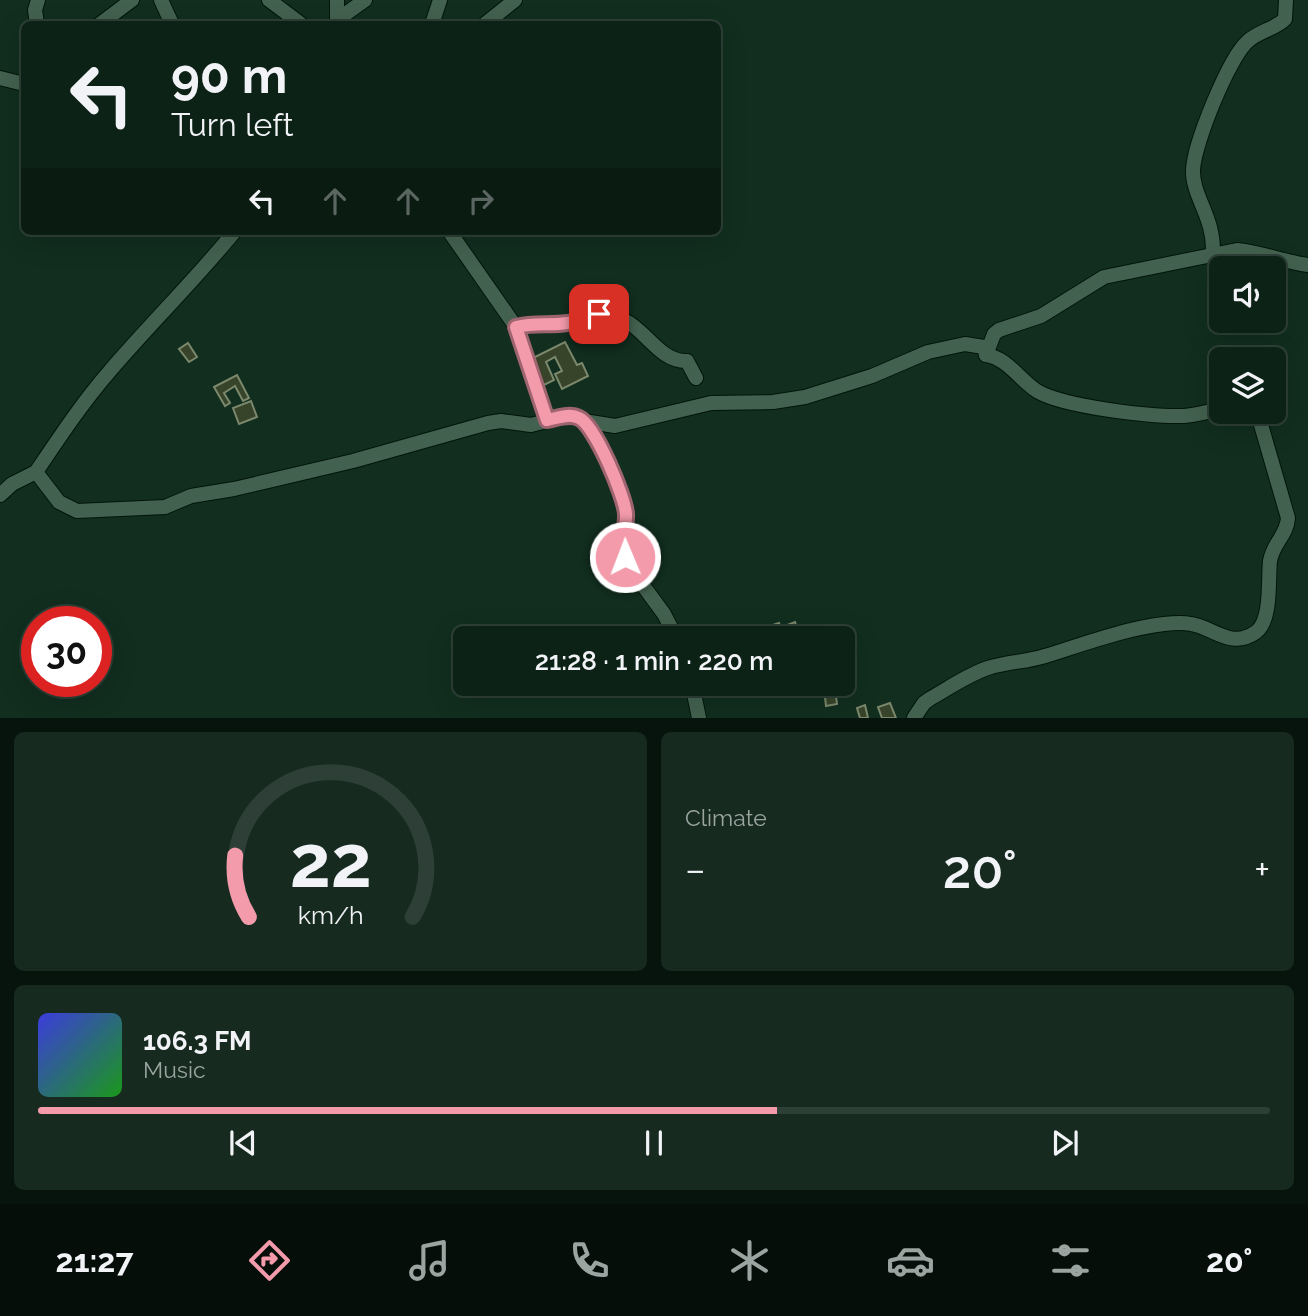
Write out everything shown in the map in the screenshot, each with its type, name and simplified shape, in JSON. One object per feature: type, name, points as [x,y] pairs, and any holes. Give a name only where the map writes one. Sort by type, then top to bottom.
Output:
[{"type":"street","points":[[37,21],[35,10],[38,0]]},
{"type":"street","points":[[104,21],[132,0]]},
{"type":"street","points":[[161,0],[171,21]]},
{"type":"street","points":[[269,0],[297,21]]},
{"type":"street","points":[[337,0],[337,21]]},
{"type":"street","points":[[338,21],[365,0]]},
{"type":"street","points":[[433,21],[440,0]]},
{"type":"street","points":[[489,21],[516,0]]},
{"type":"street","points":[[1213,254],[1211,232],[1194,181],[1193,170],[1199,140],[1234,59],[1249,40],[1286,19],[1286,0]]},
{"type":"street","points":[[0,495],[12,484],[36,472],[108,373],[198,276],[232,235]]},
{"type":"street","points":[[452,235],[516,327],[547,420]]},
{"type":"street","points":[[986,355],[994,334],[999,330],[1041,316],[1104,277],[1237,250],[1308,265]]},
{"type":"street","points":[[516,327],[536,322],[570,323],[599,314],[623,320],[664,354],[687,361],[696,377]]},
{"type":"street","points":[[36,472],[59,502],[76,511],[164,507],[191,496],[234,489],[353,461],[488,423],[501,421],[531,425],[570,415],[584,421],[615,426],[711,403],[804,397],[872,376],[929,352],[965,344],[984,347],[986,355]]},
{"type":"street","points":[[986,355],[998,356],[1036,390],[1059,399],[1113,409],[1182,416],[1209,411]]},
{"type":"street","points":[[584,421],[605,454],[624,506],[626,520],[622,540],[628,565],[670,626]]},
{"type":"street","points":[[914,718],[924,703],[977,672],[1003,664],[1038,659],[1124,632],[1164,624],[1189,623],[1227,638],[1240,639],[1262,627],[1268,607],[1272,549],[1287,531],[1288,517],[1261,424]]},
{"type":"street","points":[[694,696],[699,718]]},
{"type":"building","points":[[565,342],[577,365],[582,363],[588,376],[562,389],[555,374],[562,371],[555,357],[546,362],[554,380],[544,385],[531,359]]},
{"type":"building","points":[[188,343],[197,357],[189,362],[179,349]]},
{"type":"building","points":[[237,375],[249,398],[243,401],[235,386],[224,393],[230,403],[225,406],[214,387]]},
{"type":"building","points":[[251,401],[257,417],[239,424],[233,408]]},
{"type":"building","points":[[836,696],[837,704],[826,706],[825,697]]},
{"type":"building","points":[[890,703],[896,718],[882,718],[878,707]]},
{"type":"building","points":[[865,705],[868,718],[860,718],[857,708]]},
{"type":"route","points":[[599,314],[564,324],[536,322],[516,327],[547,420],[570,415],[578,417],[584,421],[605,454],[626,513],[622,540],[625,557]]}]
